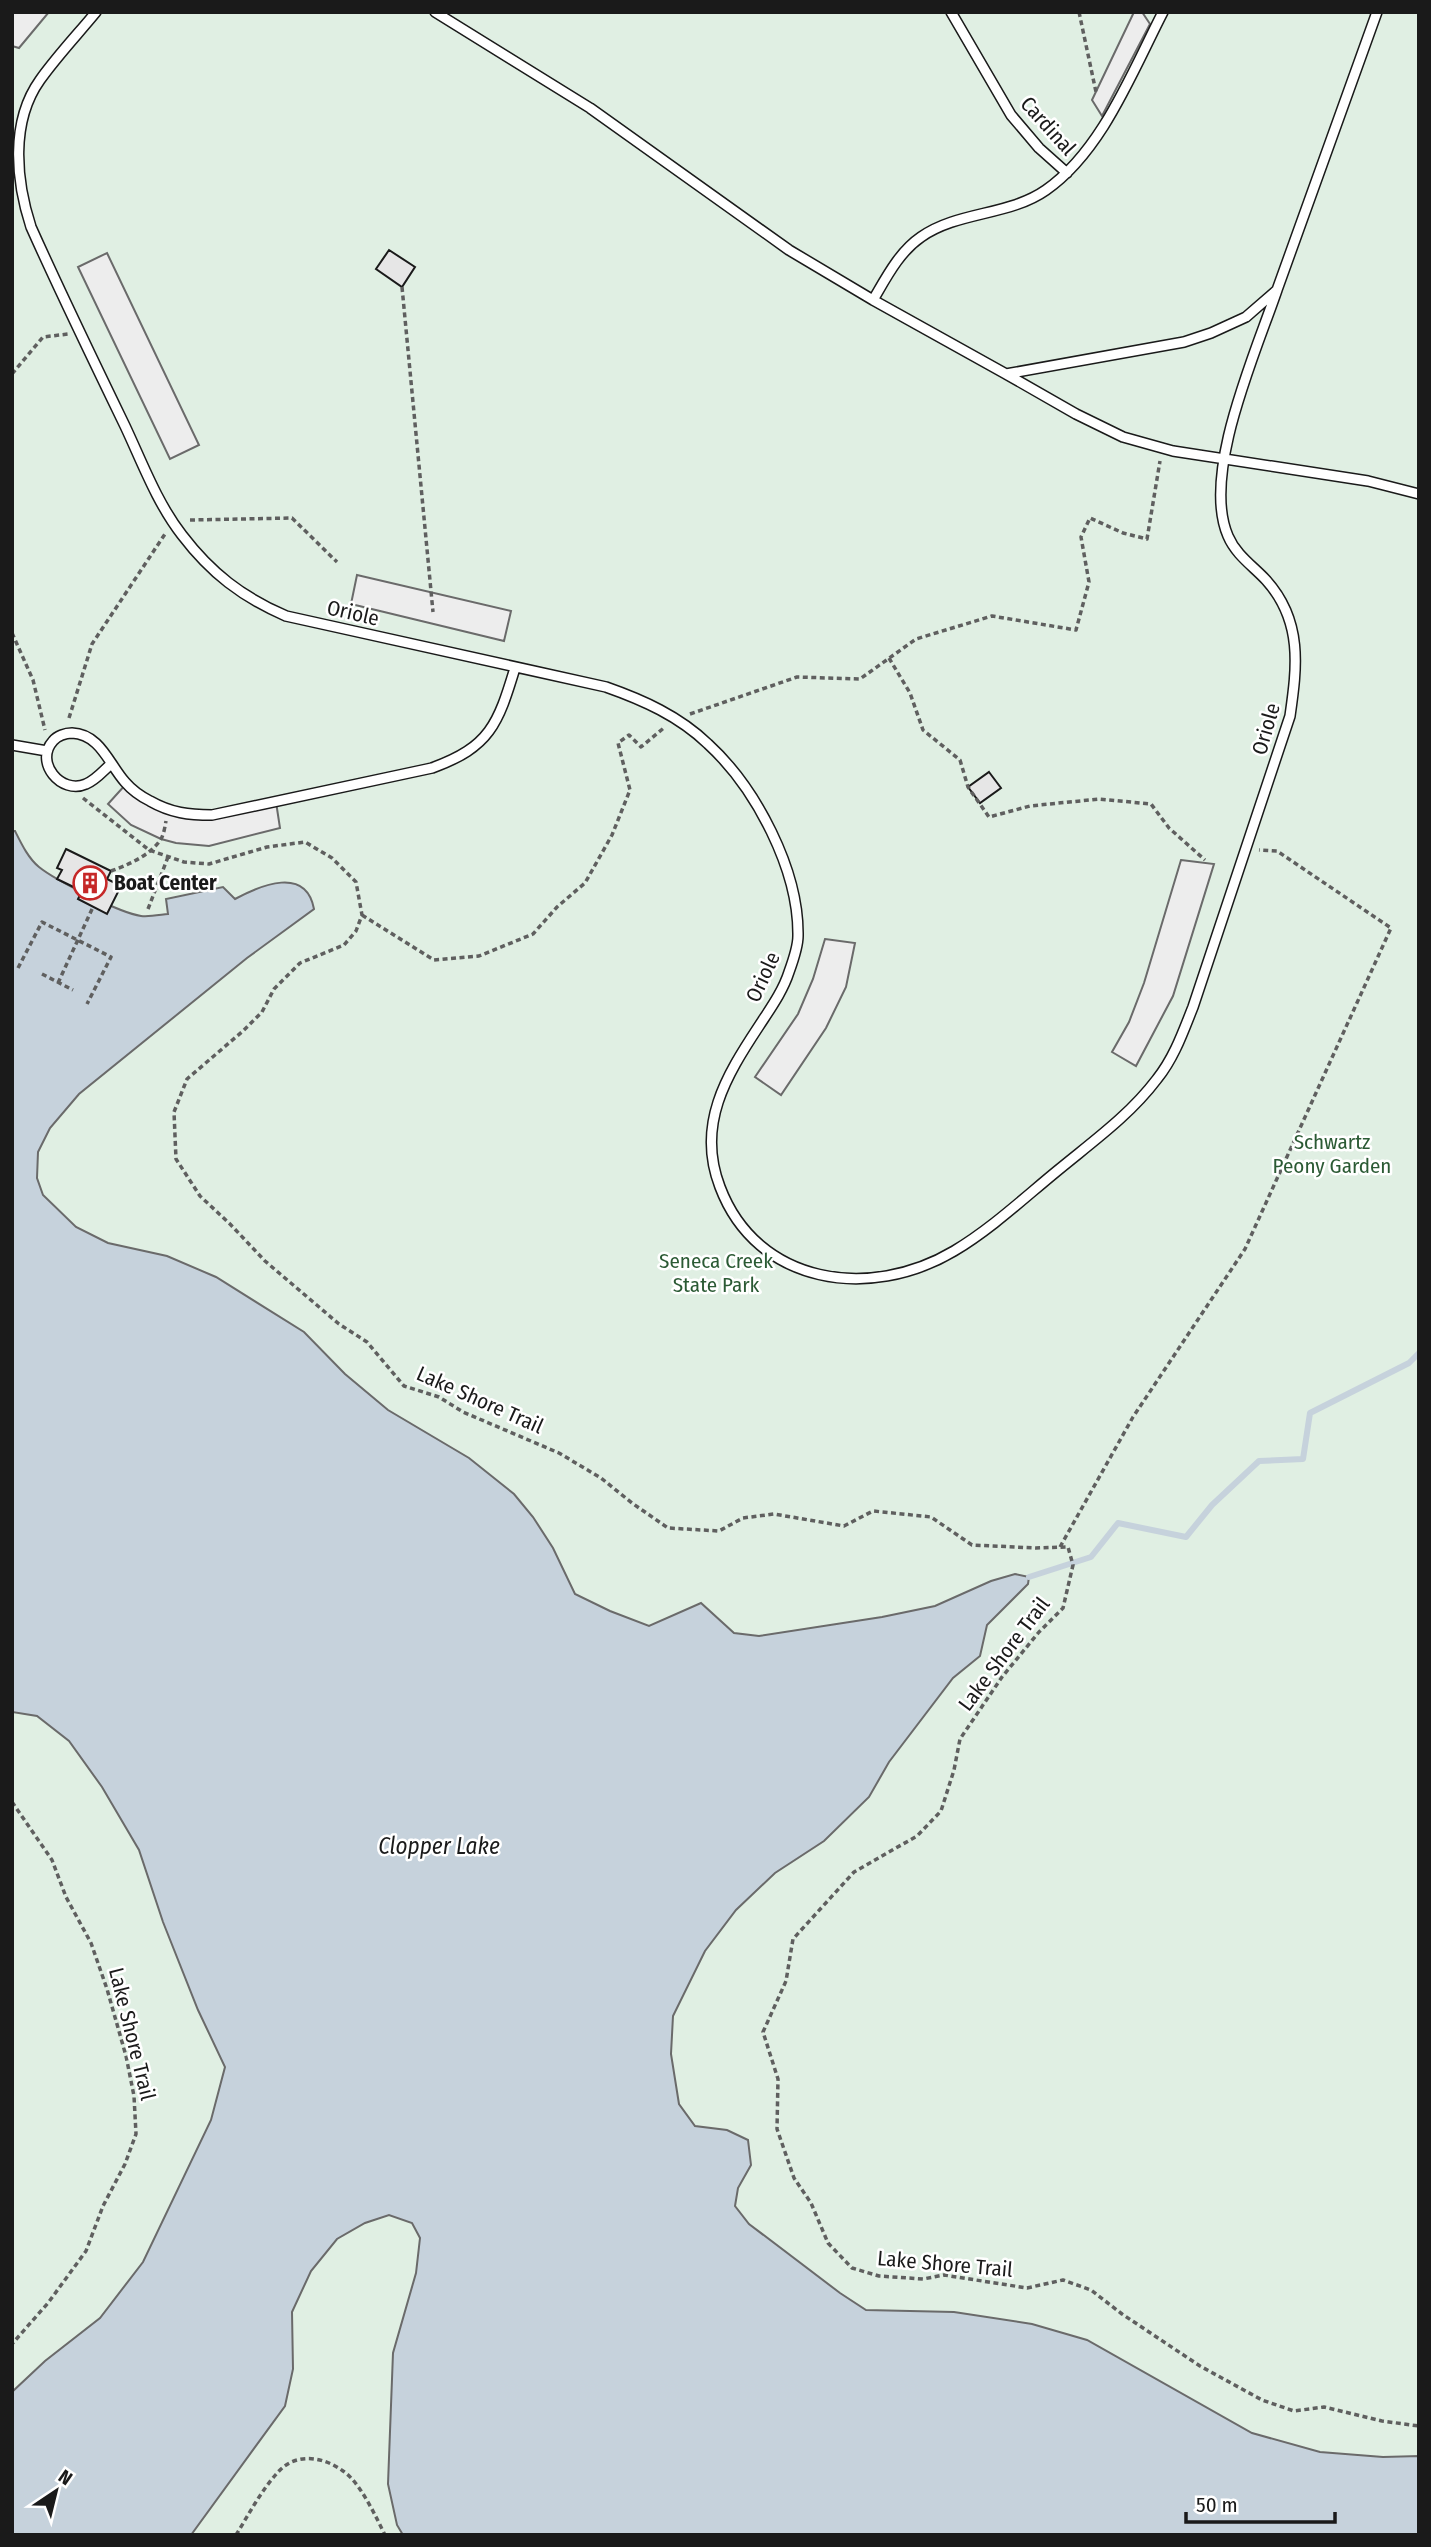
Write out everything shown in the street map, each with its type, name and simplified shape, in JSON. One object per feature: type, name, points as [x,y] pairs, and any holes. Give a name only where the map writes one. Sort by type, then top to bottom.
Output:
[{"type":"lane","name":"Oriole","points":[[96,12],[39,81],[28,103],[21,134],[18,171],[31,227],[153,484],[180,533],[205,562],[234,589],[256,603],[286,616],[606,687],[645,701],[676,719],[708,744],[734,773],[756,805],[779,848],[792,888],[799,938],[789,973],[724,1083],[713,1115],[711,1148],[719,1184],[733,1215],[757,1244],[783,1263],[818,1275],[850,1279],[888,1275],[919,1267],[953,1251],[986,1228],[1125,1116],[1158,1078],[1176,1050],[1193,1007],[1290,716],[1297,668],[1294,634],[1283,606],[1267,581],[1242,559],[1228,537],[1220,496],[1223,459],[1277,290],[1377,12]]},
{"type":"lane","points":[[435,12],[590,108],[789,250],[1076,414],[1123,437],[1162,448],[1367,481],[1419,494]]},
{"type":"lane","name":"Cardinal","points":[[951,12],[1011,115],[1039,148],[1067,173],[1088,151],[1099,134],[1163,12]]},
{"type":"lane","points":[[873,300],[899,258],[919,238],[939,226],[1019,204],[1045,191],[1067,173]]},
{"type":"lane","points":[[1006,374],[1184,342],[1246,317],[1277,290]]},
{"type":"lane","points":[[111,764],[85,785],[72,787],[60,782],[52,773],[45,751],[54,739],[64,734],[86,736],[97,744],[126,784],[148,801],[169,811],[193,815],[212,815],[432,768],[455,760],[477,746],[492,730],[503,707],[515,668]]},
{"type":"lane","points":[[12,745],[45,751]]},
{"type":"path","points":[[1079,12],[1096,92]]},
{"type":"path","points":[[402,287],[433,612]]},
{"type":"path","points":[[12,374],[43,337],[80,333]]},
{"type":"path","points":[[76,793],[149,850],[184,862],[209,864],[267,848],[305,842],[332,858],[356,882],[362,915],[434,960],[479,956],[533,934],[557,907],[585,883],[612,835],[630,790],[618,743],[629,735],[641,747],[676,719],[797,677],[860,679],[916,639],[992,616],[1076,630],[1089,582],[1082,537],[1090,518],[1123,533],[1147,539],[1162,448]]},
{"type":"path","points":[[64,734],[92,645],[173,521],[292,518],[337,562]]},
{"type":"path","points":[[12,633],[33,680],[45,730],[45,751]]},
{"type":"path","points":[[889,658],[910,693],[922,730],[960,760],[968,787],[989,817],[1030,806],[1099,799],[1151,804],[1169,828],[1205,860]]},
{"type":"path","points":[[111,871],[131,864],[161,839]]},
{"type":"path","points":[[1059,1547],[1133,1417],[1245,1249],[1391,928],[1277,851],[1246,849]]},
{"type":"path","points":[[148,909],[168,857]]},
{"type":"path","points":[[58,983],[93,907]]},
{"type":"path","name":"Lake Shore Trail","points":[[362,915],[356,931],[344,945],[300,963],[274,989],[262,1012],[253,1022],[187,1079],[174,1112],[176,1159],[200,1196],[265,1261],[339,1324],[367,1342],[404,1386],[439,1397],[463,1412],[559,1453],[600,1478],[668,1528],[719,1531],[743,1518],[774,1514],[844,1526],[873,1511],[931,1517],[972,1545],[1068,1547],[1073,1565],[1063,1608],[1002,1677],[960,1739],[954,1770],[941,1811],[917,1836],[854,1872],[793,1939],[786,1981],[763,2032],[778,2079],[777,2129],[794,2178],[811,2203],[828,2243],[852,2268],[879,2276],[923,2279],[944,2275],[1027,2288],[1063,2280],[1091,2290],[1200,2366],[1262,2400],[1294,2411],[1324,2407],[1382,2421],[1419,2426]]},
{"type":"path","points":[[18,968],[41,922],[111,957],[87,1004]]},
{"type":"path","points":[[42,974],[73,990]]},
{"type":"path","name":"Lake Shore Trail","points":[[12,1801],[52,1860],[66,1897],[91,1942],[125,2056],[134,2096],[136,2134],[86,2251],[48,2303],[12,2344]]},
{"type":"path","points":[[236,2535],[280,2469],[299,2458],[314,2457],[344,2471],[370,2504],[385,2535]]},
{"type":"green space","name":"Seneca Creek State Park","points":[[12,12],[1419,12],[1419,2535],[12,2535]]},
{"type":"shaded area","points":[[12,12],[49,12],[19,48],[12,46]]},
{"type":"shaded area","points":[[1134,12],[1142,12],[1150,24],[1102,116],[1092,100]]},
{"type":"shaded area","points":[[107,253],[199,445],[170,459],[78,267]]},
{"type":"shaded area","points":[[357,575],[511,611],[504,641],[351,604]]},
{"type":"shaded area","points":[[126,784],[184,815],[276,802],[280,828],[209,846],[161,839],[131,825],[108,804]]},
{"type":"shaded area","points":[[1181,860],[1214,864],[1173,996],[1136,1066],[1112,1052],[1129,1022],[1144,983]]},
{"type":"shaded area","points":[[825,939],[855,943],[846,987],[826,1028],[781,1095],[755,1077],[798,1014],[813,979]]},
{"type":"water","name":"Clopper Lake","points":[[12,831],[15,831],[31,859],[47,873],[131,914],[168,914],[166,899],[223,887],[235,899],[269,885],[292,883],[302,887],[309,896],[314,909],[247,958],[79,1094],[50,1128],[38,1152],[37,1178],[43,1195],[76,1227],[108,1243],[167,1256],[216,1277],[304,1332],[345,1374],[388,1410],[469,1458],[514,1494],[553,1548],[575,1594],[649,1626],[701,1603],[734,1633],[759,1636],[935,1606],[991,1581],[1015,1574],[1029,1577],[1028,1584],[987,1625],[980,1656],[953,1678],[889,1762],[869,1797],[824,1841],[775,1873],[736,1910],[705,1951],[673,2016],[671,2054],[679,2104],[695,2126],[727,2130],[748,2140],[751,2165],[738,2188],[735,2206],[749,2224],[866,2310],[954,2312],[1032,2324],[1087,2340],[1252,2433],[1320,2452],[1383,2457],[1419,2456],[1419,2535],[403,2535],[397,2525],[388,2484],[393,2353],[416,2273],[420,2238],[412,2223],[389,2215],[365,2223],[337,2239],[311,2271],[292,2312],[293,2369],[285,2406],[191,2535],[12,2535],[12,2392],[45,2361],[100,2318],[143,2262],[211,2120],[225,2067],[198,2010],[163,1922],[139,1850],[102,1787],[69,1741],[37,1716],[12,1712]]},
{"type":"building","points":[[389,250],[415,267],[402,287],[376,269]]},
{"type":"building","points":[[989,772],[1001,788],[980,803],[968,787]]},
{"type":"building","name":"Boat Center","points":[[66,849],[111,871],[107,879],[121,886],[107,914],[78,899],[82,891],[57,879],[62,870],[57,868]]},
{"type":"waterway","points":[[1029,1577],[1091,1557],[1118,1523],[1186,1537],[1212,1505],[1259,1461],[1303,1459],[1310,1413],[1409,1363],[1419,1353]]},
{"type":"place","name":"Boat Center","points":[[90,883]]},
{"type":"park label","name":"Schwartz Peony Garden","points":[[1332,1154]]}]
